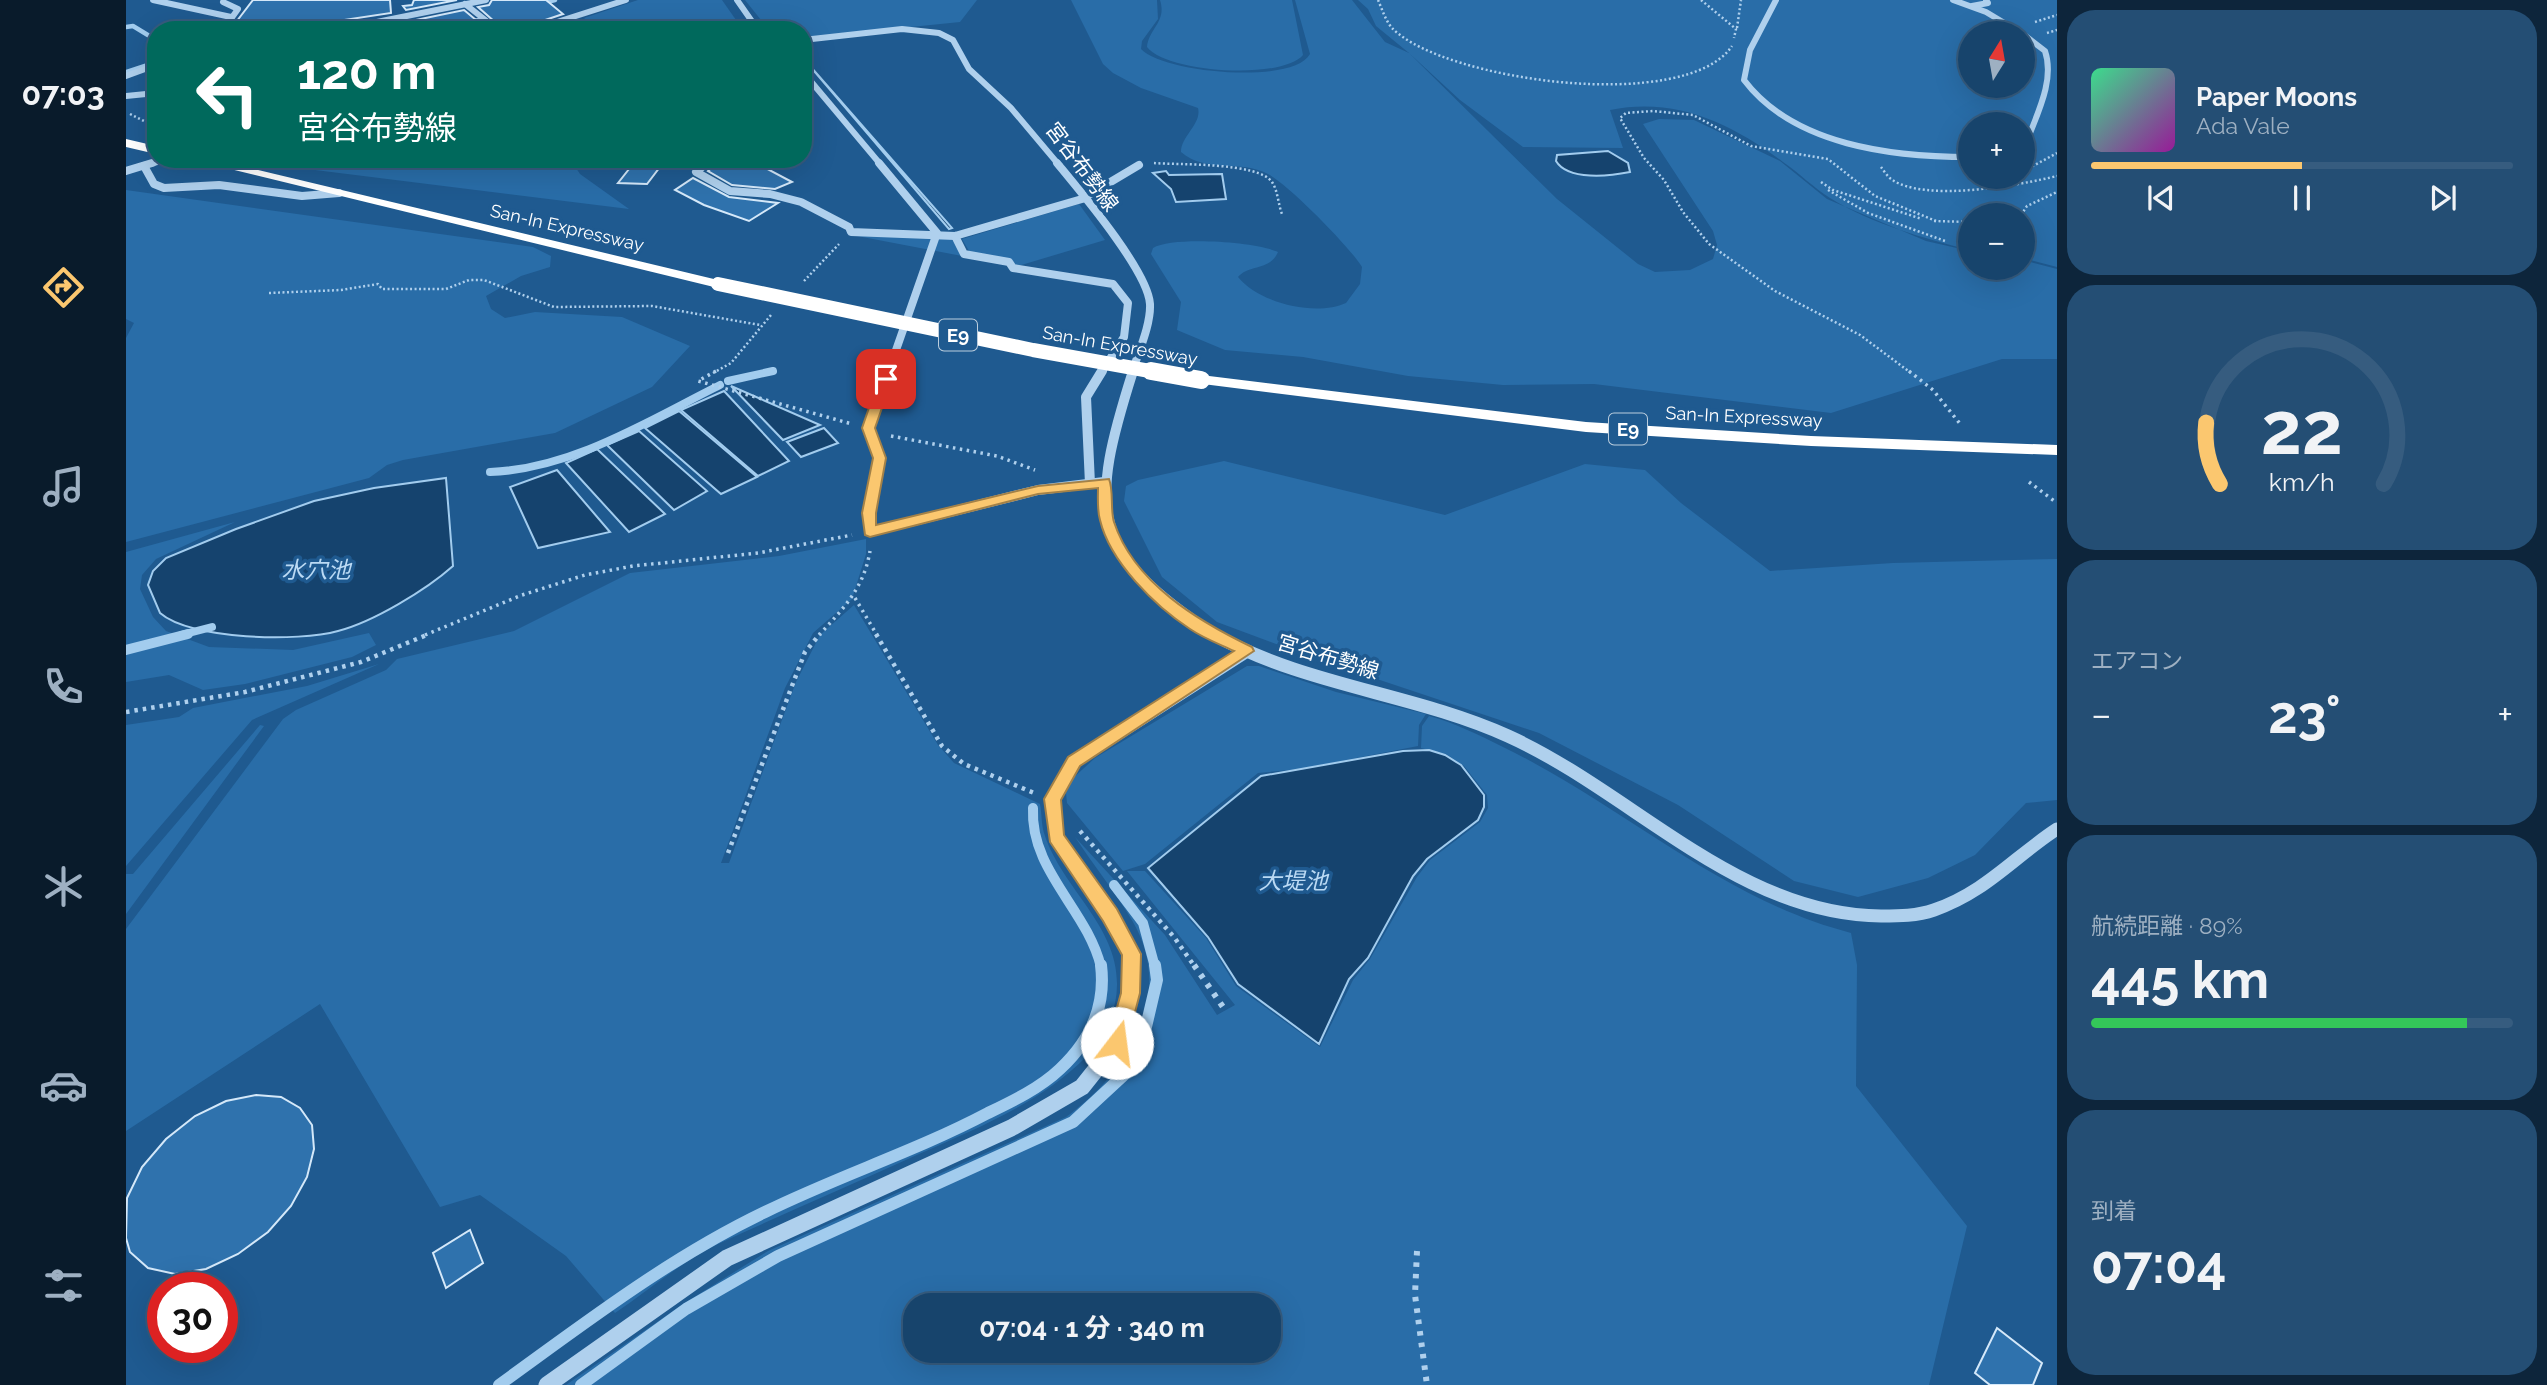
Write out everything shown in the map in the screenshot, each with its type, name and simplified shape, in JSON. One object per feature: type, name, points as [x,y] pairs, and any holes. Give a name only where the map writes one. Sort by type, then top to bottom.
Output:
[{"type":"highway","points":[[126,141],[147,146]]},
{"type":"highway","name":"San-In Expressway","points":[[244,168],[721,281]]},
{"type":"highway","name":"San-In Expressway","points":[[250,168],[339,193],[1033,350],[1202,376],[1586,427],[1811,441],[2057,450]]},
{"type":"highway","name":"San-In Expressway","points":[[1202,376],[1588,417],[1807,432],[2057,440]]},
{"type":"street","points":[[153,0],[231,17]]},
{"type":"street","points":[[381,21],[486,0]]},
{"type":"street","points":[[560,21],[625,0]]},
{"type":"street","points":[[737,0],[752,21]]},
{"type":"street","points":[[1776,0],[1750,50],[1744,80],[1766,105],[1826,135],[1879,150],[1958,157]]},
{"type":"street","points":[[1953,0],[1972,6],[1999,21]]},
{"type":"street","points":[[1972,6],[1988,3],[1986,0]]},
{"type":"street","points":[[223,2],[238,9],[229,21]]},
{"type":"street","points":[[465,4],[487,21]]},
{"type":"street","name":"宮谷布勢線","points":[[812,39],[917,28],[944,33],[953,40],[956,53],[973,73],[1032,131],[1137,271],[1151,300],[1104,482],[1107,520],[1117,546],[1138,572],[1161,597],[1195,626],[1302,673],[1447,712],[1511,737],[1727,867],[1794,902],[1863,916],[1927,913],[2000,875],[2057,829]]},
{"type":"street","points":[[2035,43],[2045,50],[2050,63],[2035,121]]},
{"type":"street","points":[[126,76],[147,68]]},
{"type":"street","points":[[812,83],[937,233]]},
{"type":"street","points":[[126,96],[147,94]]},
{"type":"street","points":[[126,171],[147,165]]},
{"type":"street","points":[[701,168],[696,172],[726,192],[785,196],[819,209],[849,227],[851,232],[937,233],[955,236],[1082,199],[1139,165]]},
{"type":"street","points":[[144,166],[153,184],[164,188],[219,185],[302,196],[339,193]]},
{"type":"street","points":[[937,233],[869,432],[880,458],[869,513],[870,532],[1058,488],[1104,482]]},
{"type":"street","points":[[955,236],[964,254],[1009,262],[1013,268],[1113,284],[1128,303],[1124,337],[1086,397],[1090,484]]},
{"type":"street","points":[[547,1385],[727,1258],[1011,1128],[1082,1087],[1117,1043],[1130,993],[1132,954],[1110,915],[1056,837],[1053,799],[1074,762],[1247,651]]},
{"type":"path","points":[[1378,0],[1378,9],[1386,24],[1416,45],[1481,69],[1541,81],[1640,84],[1699,72],[1721,61],[1733,44],[1741,0]]},
{"type":"path","points":[[1701,0],[1736,29]]},
{"type":"path","points":[[1936,221],[1875,196],[1828,159],[1751,146],[1693,115],[1653,111],[1626,113],[1620,118],[1644,158],[1664,180],[1683,212],[1709,244],[1775,291],[1834,320],[1885,352],[1933,390],[1961,425]]},
{"type":"path","points":[[126,113],[147,123]]},
{"type":"path","points":[[2035,162],[2057,154]]},
{"type":"path","points":[[1891,164],[1880,167],[1885,177],[1900,185],[1927,189],[2002,189],[2057,176]]},
{"type":"path","points":[[1139,165],[1239,170],[1263,176],[1273,184],[1282,214]]},
{"type":"path","points":[[1821,182],[1913,217],[1958,222]]},
{"type":"path","points":[[1826,185],[1838,198],[1868,213],[1945,241]]},
{"type":"path","points":[[2033,203],[2057,192]]},
{"type":"path","points":[[797,288],[851,232]]},
{"type":"path","points":[[269,293],[341,290],[372,284],[382,289],[446,289],[469,280],[484,280],[554,307],[652,306],[761,325]]},
{"type":"path","points":[[779,306],[731,363],[698,381],[869,432],[997,456],[1031,468],[1058,488]]},
{"type":"path","points":[[2029,482],[2057,503]]},
{"type":"path","points":[[126,712],[245,692],[361,662],[522,595],[585,575],[633,566],[758,553],[870,532],[870,555],[855,598],[816,636],[805,652],[728,853]]},
{"type":"path","points":[[1417,1251],[1415,1295],[1427,1385]]},
{"type":"shaded area","points":[[638,0],[722,0],[737,21],[587,21],[584,18]]},
{"type":"shaded area","points":[[745,0],[977,0],[960,22],[812,37],[812,21],[762,21]]},
{"type":"shaded area","points":[[1071,0],[1157,0],[1158,19],[1142,41],[1141,49],[1174,64],[1227,72],[1255,72],[1280,70],[1299,64],[1310,54],[1295,0],[1352,0],[1385,42],[1409,53],[1376,26],[1368,9],[1358,0],[2057,0],[2057,267],[2035,261],[2035,203],[1958,203],[1958,247],[1899,230],[1926,241],[1958,248],[1958,280],[2035,280],[2035,263],[2057,269],[2057,359],[2002,359],[1831,413],[1594,384],[1503,385],[1408,376],[1303,357],[1225,350],[1177,330],[1181,302],[1151,254],[1153,248],[1163,244],[1196,241],[1252,245],[1278,252],[1270,262],[1238,277],[1259,294],[1304,308],[1333,307],[1346,303],[1360,284],[1362,267],[1318,217],[1278,180],[1246,167],[1202,163],[1181,152],[1197,119],[1198,108],[1141,88],[1113,73],[1103,64]],"holes":[[[1409,53],[1460,100],[1523,147],[1623,148],[1610,110],[1658,107],[1702,116],[1763,148],[1824,194],[1846,207],[1827,199],[1780,161],[1694,120],[1659,119],[1643,124],[1713,231],[1717,245],[1713,259],[1690,270],[1655,272],[1638,264],[1557,199]]]},
{"type":"shaded area","points":[[1160,0],[1292,0],[1303,55],[1291,63],[1250,70],[1200,68],[1177,63],[1159,56],[1147,47],[1161,14]]},
{"type":"shaded area","points":[[576,168],[580,174],[629,209],[307,169]]},
{"type":"shaded area","points":[[126,190],[533,247],[551,256],[550,267],[521,276],[486,296],[491,309],[505,318],[535,312],[622,317],[690,346],[652,387],[555,433],[403,460],[387,465],[369,478],[126,542],[126,338],[134,323],[126,319]]},
{"type":"shaded area","points":[[1079,204],[1105,240],[1018,266],[969,251],[962,239]]},
{"type":"shaded area","points":[[852,235],[949,238],[956,243],[962,256]]},
{"type":"shaded area","points":[[1224,461],[1445,515],[1585,464],[1645,470],[1681,503],[1770,571],[1893,563],[2057,559],[2057,800],[2026,803],[1975,855],[1928,878],[1858,897],[1794,881],[1678,805],[1539,733],[1314,658],[1217,622],[1162,577],[1124,501],[1126,486],[1138,480]]},
{"type":"shaded area","points":[[235,522],[156,559],[142,575],[140,589],[153,617],[166,631],[209,647],[293,650],[369,633],[376,645],[352,657],[245,684],[203,690],[169,675],[126,682],[126,552]]},
{"type":"shaded area","points":[[866,539],[866,554],[852,599],[813,633],[785,688],[721,863],[729,863],[796,682],[820,635],[854,605],[938,745],[954,763],[1040,804],[1044,832],[1053,855],[1109,944],[1117,985],[1112,1014],[1093,1049],[1069,1073],[1029,1101],[986,1124],[716,1245],[677,1268],[615,1313],[566,1256],[480,1195],[440,1207],[320,1004],[126,1131],[126,929],[283,719],[296,710],[386,670],[397,659],[514,631],[630,573],[779,556]]},
{"type":"shaded area","points":[[379,664],[252,720],[126,866],[126,725],[179,717],[193,708],[307,686]]},
{"type":"shaded area","points":[[1247,666],[1259,666],[1336,692],[1426,714],[1419,725],[1418,746],[1300,769],[1258,773],[1145,864],[1123,871],[1067,803],[1066,793],[1072,779],[1095,758]]},
{"type":"shaded area","points":[[1429,716],[1458,726],[1547,770],[1715,875],[1804,918],[1851,933],[1857,965],[1856,1086],[1967,1226],[1929,1385],[566,1385],[683,1304],[768,1251],[1066,1117],[1108,1079],[1125,1056],[1138,1031],[1147,1005],[1149,978],[1145,950],[1133,922],[1075,837],[1165,935],[1217,1015],[1235,1005],[1127,871],[1145,871],[1206,938],[1236,986],[1320,1047],[1353,980],[1370,959],[1417,877],[1430,860],[1480,822],[1488,808],[1487,795],[1464,766],[1446,754],[1421,748],[1422,726]]},
{"type":"shaded area","points":[[260,725],[264,726],[126,914],[126,874],[133,874]]},
{"type":"water","points":[[812,68],[952,228],[949,229],[812,69]]},
{"type":"water","points":[[1608,151],[1628,163],[1630,172],[1590,176],[1570,172],[1556,161],[1557,155]]},
{"type":"water","points":[[1166,171],[1169,175],[1222,174],[1226,199],[1176,202],[1171,189],[1153,173]]},
{"type":"water","points":[[731,386],[820,425],[783,440]]},
{"type":"water","points":[[724,391],[789,461],[758,476],[681,410]]},
{"type":"water","points":[[679,411],[757,477],[721,494],[645,428]]},
{"type":"water","points":[[824,428],[838,443],[801,457],[787,442]]},
{"type":"water","points":[[639,431],[707,491],[674,510],[607,445]]},
{"type":"water","points":[[597,449],[665,514],[629,532],[566,463]]},
{"type":"water","points":[[557,470],[610,532],[538,548],[510,487]]},
{"type":"water","name":"水穴池","points":[[446,478],[453,566],[398,604],[352,627],[298,637],[246,636],[195,629],[160,613],[148,585],[153,571],[166,558],[236,529],[314,501],[374,488]]},
{"type":"water","name":"大堤池","points":[[1429,750],[1445,755],[1461,765],[1484,795],[1484,807],[1478,820],[1427,859],[1413,876],[1368,958],[1349,979],[1319,1044],[1238,984],[1208,937],[1148,868],[1261,776],[1403,751]]},
{"type":"building","points":[[253,0],[390,0],[391,13],[338,21],[237,21]]},
{"type":"building","points":[[414,0],[457,0],[406,10],[403,6],[412,5]]},
{"type":"building","points":[[492,0],[546,0],[563,14],[542,21],[494,21],[478,7],[489,5]]},
{"type":"building","points":[[464,10],[477,21],[444,21],[411,21]]},
{"type":"building","points":[[630,168],[659,168],[647,184],[618,183]]},
{"type":"building","points":[[711,168],[766,168],[792,182],[775,189],[732,185],[708,171]]},
{"type":"building","points":[[693,178],[729,197],[778,203],[749,221],[704,205],[675,190]]},
{"type":"building","points":[[256,1095],[281,1097],[300,1108],[312,1125],[314,1149],[307,1177],[291,1206],[268,1232],[238,1254],[206,1269],[187,1272],[166,1272],[148,1268],[130,1252],[126,1238],[127,1198],[142,1167],[166,1139],[195,1116],[226,1101]]},
{"type":"building","points":[[470,1230],[483,1263],[446,1288],[433,1253]]},
{"type":"building","points":[[1997,1328],[2042,1363],[2033,1385],[1990,1385],[1975,1373]]},
{"type":"waterway","points":[[538,4],[555,0]]},
{"type":"waterway","points":[[473,21],[479,20]]},
{"type":"waterway","points":[[126,27],[133,26],[147,35]]},
{"type":"waterway","points":[[126,72],[147,65]]},
{"type":"waterway","points":[[728,381],[773,371],[765,373]]},
{"type":"waterway","points":[[490,472],[520,469],[580,453],[637,428],[720,385]]},
{"type":"waterway","points":[[181,635],[212,627]]},
{"type":"waterway","points":[[126,650],[188,634]]},
{"type":"waterway","points":[[1033,808],[1034,831],[1040,851],[1094,946],[1101,967]]},
{"type":"waterway","points":[[1114,885],[1143,923],[1155,967]]},
{"type":"waterway","points":[[499,1385],[628,1292],[730,1230],[793,1199],[961,1127],[1044,1082],[1071,1058],[1094,1022],[1101,995],[1101,965]]},
{"type":"waterway","points":[[581,1385],[686,1309],[778,1256],[1073,1122],[1126,1073],[1141,1048],[1157,980],[1155,965]]},
{"type":"route","points":[[886,379],[868,428],[880,458],[869,513],[870,532],[1038,490],[1104,482],[1107,520],[1117,546],[1138,572],[1161,597],[1195,626],[1247,651],[1074,762],[1053,799],[1056,837],[1110,915],[1132,954],[1130,993],[1117,1043]]}]
